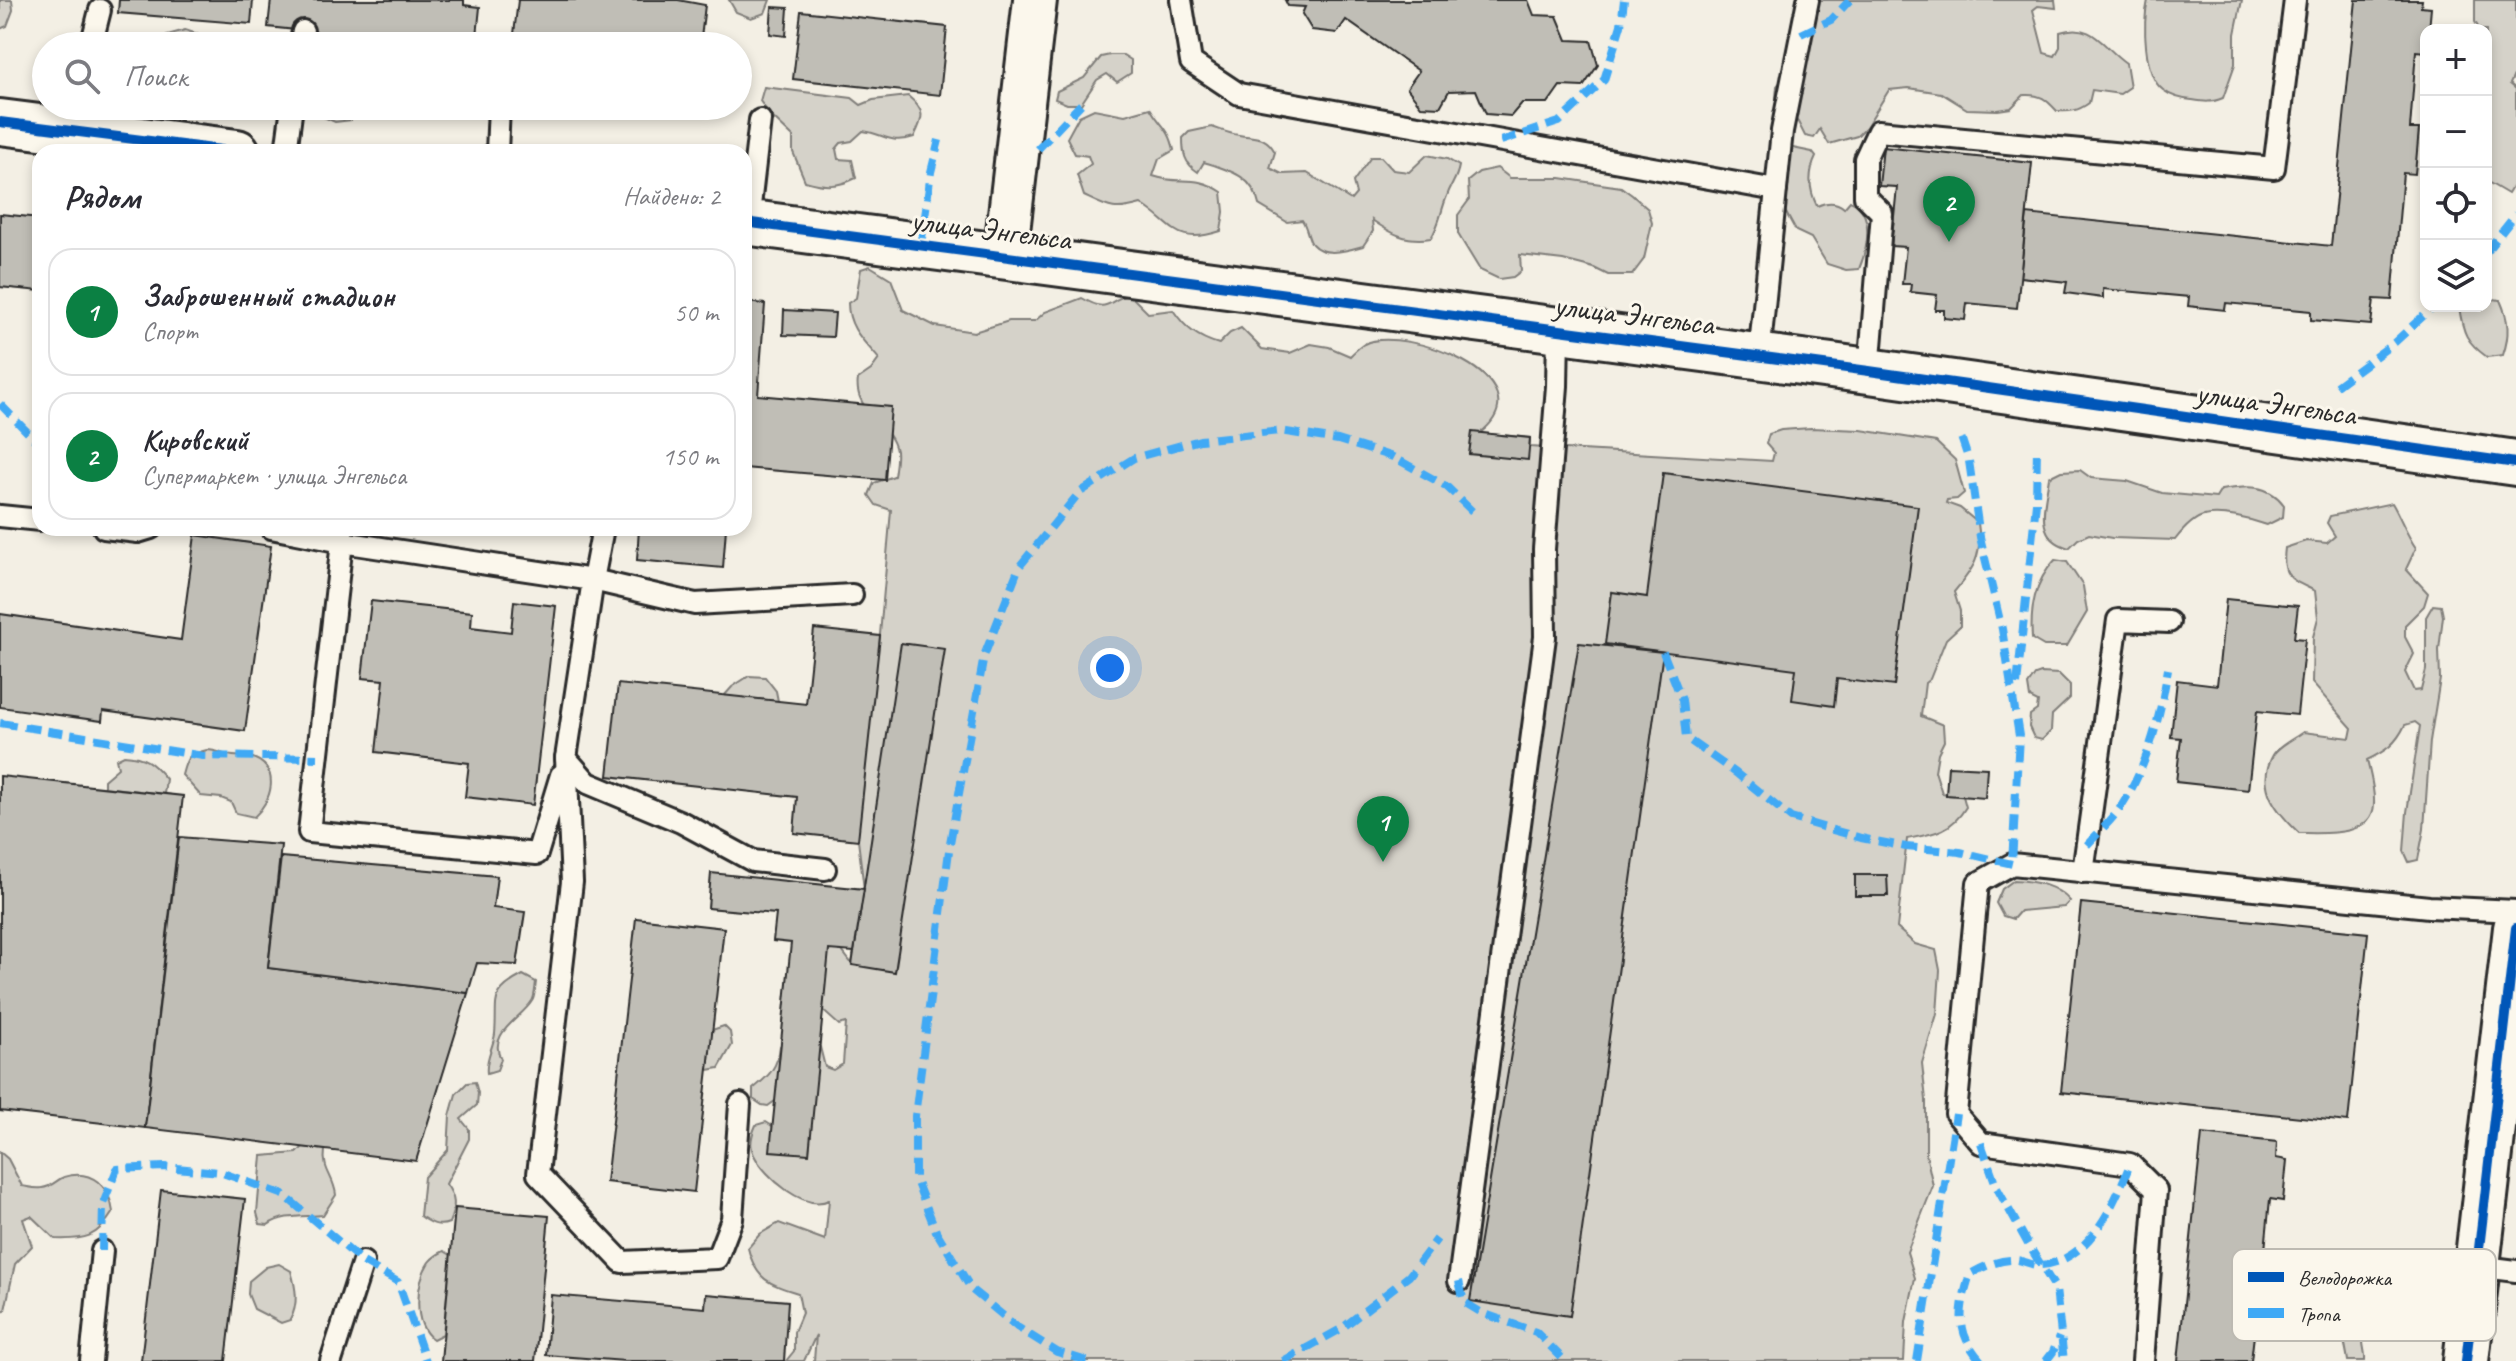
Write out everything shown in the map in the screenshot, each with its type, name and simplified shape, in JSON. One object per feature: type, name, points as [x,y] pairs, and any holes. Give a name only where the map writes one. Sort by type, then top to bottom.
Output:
[{"type":"street","points":[[1005,257],[1035,0]]},
{"type":"street","points":[[0,122],[50,120]]},
{"type":"street","points":[[80,120],[198,144]]},
{"type":"street","name":"улица Энгельса","points":[[752,224],[1759,356],[2516,463]]},
{"type":"street","points":[[2496,1249],[2494,1174],[2515,935]]},
{"type":"street","points":[[2466,1361],[2472,1341]]},
{"type":"lane","points":[[1181,0],[1191,62],[1239,94],[1776,190]]},
{"type":"lane","points":[[1759,356],[1782,131],[1808,0]]},
{"type":"lane","points":[[1869,371],[1882,213],[1865,196],[1865,159],[1878,131],[2274,168],[2295,0]]},
{"type":"lane","points":[[94,32],[100,10]]},
{"type":"lane","points":[[287,144],[290,120]]},
{"type":"lane","points":[[497,144],[498,120]]},
{"type":"lane","points":[[752,179],[760,120]]},
{"type":"lane","points":[[1459,1281],[1545,637],[1544,549],[1557,386],[1558,331]]},
{"type":"lane","points":[[0,516],[32,519]]},
{"type":"lane","points":[[342,536],[309,832],[537,854],[566,758],[601,536]]},
{"type":"lane","points":[[348,536],[593,580],[695,604],[852,595]]},
{"type":"lane","points":[[2083,872],[2118,620],[2169,622]]},
{"type":"lane","points":[[566,758],[588,783],[681,822],[753,861],[825,869]]},
{"type":"lane","points":[[566,758],[572,882],[538,1174],[622,1262],[717,1258],[732,1219],[740,1104]]},
{"type":"lane","points":[[2143,1361],[2156,1190],[2130,1164],[1981,1143],[1956,1114],[1978,883],[2012,864],[2429,907],[2515,935]]},
{"type":"lane","points":[[91,1361],[102,1251]]},
{"type":"lane","points":[[331,1361],[363,1262]]},
{"type":"shaded area","points":[[0,0],[12,0],[13,10],[7,26],[0,29]]},
{"type":"shaded area","points":[[729,0],[770,0],[765,13],[751,18],[736,12]]},
{"type":"shaded area","points":[[1808,0],[2055,0],[2056,8],[2038,6],[2033,10],[2044,53],[2055,56],[2060,47],[2060,32],[2081,30],[2089,33],[2126,63],[2130,87],[2120,94],[2092,90],[2089,103],[2066,111],[2057,111],[2046,100],[2035,95],[2024,95],[2011,108],[1967,109],[1941,93],[1909,88],[1889,90],[1857,136],[1829,144],[1820,129],[1814,138],[1805,136],[1798,122],[1776,99],[1777,86],[1789,72]]},
{"type":"shaded area","points":[[2148,0],[2242,0],[2235,34],[2235,64],[2223,98],[2208,102],[2180,98],[2156,83],[2146,48]]},
{"type":"shaded area","points":[[2475,0],[2516,0],[2516,71],[2510,84],[2516,89],[2516,181],[2508,194],[2492,185],[2492,24],[2475,22]]},
{"type":"shaded area","points":[[1123,55],[1131,60],[1131,73],[1117,82],[1107,74],[1097,80],[1081,104],[1067,104],[1055,99],[1057,91],[1084,78],[1101,57]]},
{"type":"shaded area","points":[[764,87],[852,98],[861,105],[873,100],[908,96],[922,115],[914,137],[893,139],[863,131],[852,141],[841,143],[836,149],[838,159],[852,160],[856,178],[837,184],[812,183],[805,181],[793,152],[793,137],[760,101]]},
{"type":"shaded area","points":[[1150,108],[1167,132],[1174,150],[1159,159],[1153,176],[1195,181],[1222,192],[1224,212],[1221,231],[1184,235],[1141,204],[1112,208],[1084,196],[1077,175],[1091,164],[1088,156],[1075,154],[1067,138],[1079,116],[1094,109],[1125,115]]},
{"type":"shaded area","points":[[1212,127],[1264,140],[1275,152],[1270,168],[1282,174],[1307,173],[1351,200],[1356,194],[1353,182],[1371,157],[1381,157],[1393,170],[1409,172],[1427,155],[1447,159],[1459,166],[1431,238],[1400,236],[1372,220],[1373,231],[1363,246],[1344,251],[1323,251],[1312,244],[1302,220],[1287,222],[1259,205],[1252,187],[1240,176],[1204,162],[1198,172],[1190,165],[1184,153],[1183,138],[1189,132]]},
{"type":"shaded area","points":[[1788,147],[1812,152],[1816,157],[1810,182],[1817,206],[1831,203],[1844,208],[1850,201],[1863,213],[1867,241],[1859,269],[1846,270],[1827,264],[1811,238],[1796,231],[1768,180],[1766,169]]},
{"type":"shaded area","points":[[1497,168],[1510,178],[1560,178],[1621,187],[1648,209],[1652,223],[1644,259],[1632,275],[1608,275],[1563,260],[1520,255],[1521,271],[1513,277],[1499,279],[1480,270],[1458,234],[1458,215],[1469,200],[1468,181],[1479,172]]},
{"type":"shaded area","points":[[870,266],[891,279],[903,310],[935,326],[974,332],[1009,321],[1035,321],[1045,312],[1082,298],[1104,306],[1130,295],[1148,313],[1173,310],[1193,332],[1219,344],[1230,333],[1241,328],[1262,349],[1290,353],[1311,344],[1329,347],[1350,356],[1364,344],[1383,340],[1436,349],[1463,361],[1484,376],[1497,394],[1496,413],[1480,433],[1530,438],[1530,447],[1772,461],[1774,453],[1766,444],[1769,434],[1811,428],[1861,430],[1936,442],[1955,460],[1964,493],[1946,503],[1960,508],[1978,523],[1978,553],[1972,568],[1954,592],[1960,611],[1960,626],[1946,639],[1930,679],[1925,683],[1921,716],[1943,725],[1944,741],[1935,771],[1942,793],[1963,796],[1966,807],[1948,827],[1907,839],[1897,928],[1915,944],[1936,950],[1940,970],[1937,1014],[1922,1063],[1926,1154],[1933,1186],[1907,1252],[1915,1278],[1906,1322],[1904,1361],[814,1361],[816,1335],[804,1361],[786,1361],[794,1351],[794,1332],[802,1313],[798,1293],[765,1279],[755,1267],[748,1248],[760,1234],[779,1223],[825,1240],[829,1200],[819,1202],[798,1197],[776,1182],[759,1164],[752,1148],[756,1125],[766,1122],[780,1131],[780,1111],[775,1101],[768,1106],[753,1099],[753,1089],[772,1070],[780,1046],[788,1039],[820,1047],[825,1067],[833,1070],[843,1064],[846,1023],[839,1025],[810,999],[824,947],[842,951],[852,964],[864,889],[856,824],[872,656],[879,646],[891,510],[876,505],[869,495],[874,483],[894,476],[896,457],[887,432],[866,408],[858,390],[858,379],[871,370],[879,359],[854,327],[848,303],[856,298],[861,269]]},
{"type":"shaded area","points":[[2492,299],[2500,300],[2508,328],[2503,355],[2487,357],[2474,347],[2464,330],[2460,312],[2492,312]]},
{"type":"shaded area","points":[[2080,470],[2091,478],[2127,481],[2162,493],[2216,498],[2221,490],[2256,488],[2278,498],[2284,505],[2283,517],[2267,525],[2244,518],[2204,516],[2192,522],[2175,540],[2089,534],[2069,548],[2050,537],[2046,529],[2045,498],[2049,477],[2061,471]]},
{"type":"shaded area","points":[[2392,503],[2416,548],[2406,569],[2428,593],[2424,606],[2405,625],[2405,637],[2414,654],[2405,672],[2414,691],[2421,690],[2426,670],[2426,617],[2433,605],[2441,606],[2443,616],[2440,679],[2430,741],[2424,829],[2418,860],[2409,862],[2404,851],[2420,726],[2415,722],[2405,725],[2390,746],[2367,760],[2374,804],[2365,823],[2356,828],[2332,833],[2299,833],[2276,808],[2266,778],[2275,752],[2303,732],[2350,738],[2352,728],[2312,683],[2313,637],[2318,618],[2315,591],[2286,572],[2285,548],[2306,541],[2327,543],[2335,536],[2327,523],[2330,516]]},
{"type":"shaded area","points":[[2055,560],[2067,562],[2083,586],[2087,612],[2067,646],[2044,646],[2032,639],[2035,596],[2042,577]]},
{"type":"shaded area","points":[[2059,674],[2070,685],[2070,698],[2052,715],[2051,731],[2042,740],[2034,738],[2029,727],[2030,715],[2037,710],[2038,702],[2030,698],[2028,685],[2035,675]]},
{"type":"shaded area","points":[[749,676],[765,677],[776,691],[778,701],[724,696]]},
{"type":"shaded area","points":[[207,750],[253,758],[268,770],[269,794],[254,817],[236,813],[231,802],[221,798],[201,796],[182,775],[189,757]]},
{"type":"shaded area","points":[[124,755],[148,761],[157,769],[166,779],[164,794],[104,787],[104,780],[118,768],[116,759]]},
{"type":"shaded area","points":[[2014,880],[2045,885],[2070,901],[2064,907],[2020,911],[2013,919],[2003,916],[1996,903],[2002,889]]},
{"type":"shaded area","points":[[523,975],[536,982],[533,999],[502,1034],[498,1042],[501,1059],[497,1070],[487,1073],[495,1034],[497,999],[504,987]]},
{"type":"shaded area","points":[[724,1026],[730,1032],[732,1045],[719,1068],[708,1070],[712,1030]]},
{"type":"shaded area","points":[[475,1082],[477,1105],[461,1119],[469,1129],[469,1139],[446,1184],[454,1202],[453,1212],[449,1223],[434,1224],[420,1216],[424,1177],[448,1150],[450,1116],[456,1094],[467,1083]]},
{"type":"shaded area","points":[[303,1147],[325,1150],[325,1163],[336,1195],[323,1215],[260,1224],[257,1213],[262,1156],[297,1153]]},
{"type":"shaded area","points":[[0,1152],[8,1159],[22,1186],[45,1187],[74,1175],[91,1178],[104,1188],[113,1212],[96,1232],[74,1239],[55,1239],[31,1216],[23,1219],[32,1246],[15,1264],[5,1310],[0,1312]]},
{"type":"shaded area","points":[[444,1251],[451,1255],[443,1334],[433,1339],[426,1332],[419,1313],[419,1291],[429,1262]]},
{"type":"shaded area","points":[[279,1264],[291,1271],[296,1296],[290,1320],[281,1323],[254,1309],[248,1294],[249,1281],[266,1267]]},
{"type":"shaded area","points":[[2344,1341],[2363,1341],[2365,1361],[2348,1361]]},
{"type":"building","points":[[119,0],[253,0],[251,24],[118,13]]},
{"type":"building","points":[[271,0],[464,0],[464,5],[480,7],[477,32],[315,32],[268,27]]},
{"type":"building","points":[[518,0],[678,0],[705,5],[702,32],[514,32]]},
{"type":"building","points":[[1285,0],[1528,0],[1534,15],[1557,16],[1567,40],[1591,41],[1598,65],[1583,87],[1560,86],[1548,103],[1522,103],[1511,116],[1486,114],[1476,90],[1449,91],[1440,107],[1421,106],[1407,88],[1419,71],[1346,20],[1337,33],[1312,30],[1302,14],[1305,7],[1288,6]]},
{"type":"building","points":[[2356,0],[2422,0],[2421,7],[2431,8],[2430,24],[2420,24],[2420,51],[2416,51],[2410,129],[2419,129],[2415,174],[2403,173],[2392,300],[2374,299],[2371,325],[2311,320],[2311,311],[2226,303],[2225,310],[2188,306],[2189,297],[2103,289],[2103,298],[2065,293],[2067,282],[2020,277],[2027,214],[2331,246]]},
{"type":"building","points":[[772,7],[788,8],[786,36],[770,34]]},
{"type":"building","points":[[801,11],[947,27],[940,95],[793,79]]},
{"type":"building","points":[[1883,147],[2032,163],[2017,308],[1967,303],[1965,320],[1944,318],[1944,310],[1935,310],[1937,295],[1910,292],[1911,284],[1902,284],[1906,247],[1891,246],[1897,187],[1879,186]]},
{"type":"building","points":[[0,214],[32,217],[32,290],[0,287]]},
{"type":"building","points":[[752,303],[765,304],[758,395],[891,407],[885,480],[752,469]]},
{"type":"building","points":[[784,310],[835,313],[833,337],[783,335]]},
{"type":"building","points":[[1472,432],[1530,438],[1528,460],[1469,454]]},
{"type":"building","points":[[1663,473],[1918,506],[1894,686],[1837,679],[1834,706],[1792,700],[1796,669],[1605,644],[1612,592],[1647,597]]},
{"type":"building","points":[[195,536],[271,546],[245,731],[103,711],[102,721],[0,707],[0,614],[181,640]]},
{"type":"building","points":[[638,536],[725,536],[723,568],[637,560]]},
{"type":"building","points":[[2226,599],[2298,606],[2294,638],[2305,639],[2297,715],[2257,711],[2248,790],[2176,782],[2181,738],[2171,737],[2177,680],[2217,685]]},
{"type":"building","points":[[371,601],[472,612],[471,627],[511,632],[514,601],[556,606],[533,805],[465,797],[469,763],[376,752],[384,680],[362,678]]},
{"type":"building","points":[[814,629],[880,636],[858,840],[794,833],[797,797],[608,776],[618,684],[806,704]]},
{"type":"building","points":[[901,643],[945,649],[895,972],[852,965]]},
{"type":"building","points":[[1579,643],[1663,652],[1570,1316],[1470,1301]]},
{"type":"building","points":[[1948,766],[1987,768],[1985,798],[1946,795]]},
{"type":"building","points":[[0,776],[183,796],[145,1128],[0,1111]]},
{"type":"building","points":[[179,837],[281,845],[268,968],[468,993],[416,1161],[145,1128]]},
{"type":"building","points":[[281,857],[497,876],[493,908],[525,912],[517,965],[477,963],[468,993],[268,968]]},
{"type":"building","points":[[711,873],[864,889],[854,952],[829,950],[809,1154],[770,1151],[791,943],[773,941],[776,914],[708,908]]},
{"type":"building","points":[[1855,875],[1887,875],[1888,896],[1855,896]]},
{"type":"building","points":[[2081,903],[2368,933],[2348,1122],[2061,1092]]},
{"type":"building","points":[[636,918],[724,928],[694,1192],[606,1182]]},
{"type":"building","points":[[2202,1134],[2277,1142],[2276,1158],[2287,1160],[2283,1201],[2270,1199],[2265,1249],[2232,1249],[2232,1341],[2253,1341],[2251,1361],[2178,1361]]},
{"type":"building","points":[[161,1190],[245,1199],[226,1361],[141,1361]]},
{"type":"building","points":[[455,1208],[549,1216],[535,1361],[441,1361]]},
{"type":"building","points":[[706,1294],[788,1301],[784,1361],[625,1361],[546,1355],[551,1295],[705,1308]]},
{"type":"marked path","points":[[1501,141],[1559,122],[1604,80],[1621,25],[1624,0]]},
{"type":"marked path","points":[[1801,34],[1831,20],[1850,0]]},
{"type":"marked path","points":[[1038,149],[1081,104]]},
{"type":"marked path","points":[[921,246],[931,172],[939,140]]},
{"type":"marked path","points":[[2492,244],[2516,214]]},
{"type":"marked path","points":[[2336,386],[2395,342],[2428,312]]},
{"type":"marked path","points":[[0,404],[32,437]]},
{"type":"marked path","points":[[1087,1361],[1057,1352],[1017,1327],[972,1290],[936,1231],[915,1178],[915,1116],[950,843],[984,656],[1019,567],[1079,493],[1134,458],[1200,440],[1280,431],[1338,440],[1393,457],[1446,486],[1475,514]]},
{"type":"marked path","points":[[1663,652],[1682,700],[1686,738],[1736,773],[1791,818],[1861,838],[1906,847],[1960,852],[2012,864],[2019,736],[2002,629],[1980,537],[1969,461],[1961,437]]},
{"type":"marked path","points":[[2017,685],[2036,503],[2037,447]]},
{"type":"marked path","points":[[2087,845],[2120,808],[2138,775],[2157,723],[2168,669]]},
{"type":"marked path","points":[[0,723],[203,756],[318,758]]},
{"type":"marked path","points":[[1917,1361],[1956,1114]]},
{"type":"marked path","points":[[1981,1143],[1997,1188],[2056,1289],[2064,1361]]},
{"type":"marked path","points":[[1981,1361],[1963,1330],[1963,1298],[1970,1274],[2005,1261],[2041,1265],[2073,1253],[2098,1228],[2130,1164]]},
{"type":"marked path","points":[[102,1251],[103,1204],[117,1169],[165,1167],[220,1172],[284,1195],[363,1262],[398,1282],[426,1361]]},
{"type":"marked path","points":[[1283,1361],[1341,1329],[1409,1276],[1437,1239]]},
{"type":"marked path","points":[[1459,1281],[1464,1302],[1482,1313],[1536,1332],[1565,1361]]},
{"type":"marked path","points":[[2046,1361],[2059,1337]]},
{"type":"cycle path","points":[[0,122],[174,144]]},
{"type":"cycle path","points":[[752,223],[1869,371],[2516,463]]},
{"type":"cycle path","points":[[2479,1249],[2516,928]]},
{"type":"cycle path","points":[[2466,1361],[2468,1341]]},
{"type":"place","name":"Кировский","points":[[1949,242]]},
{"type":"place","name":"Заброшенный стадион","points":[[1383,862]]}]
